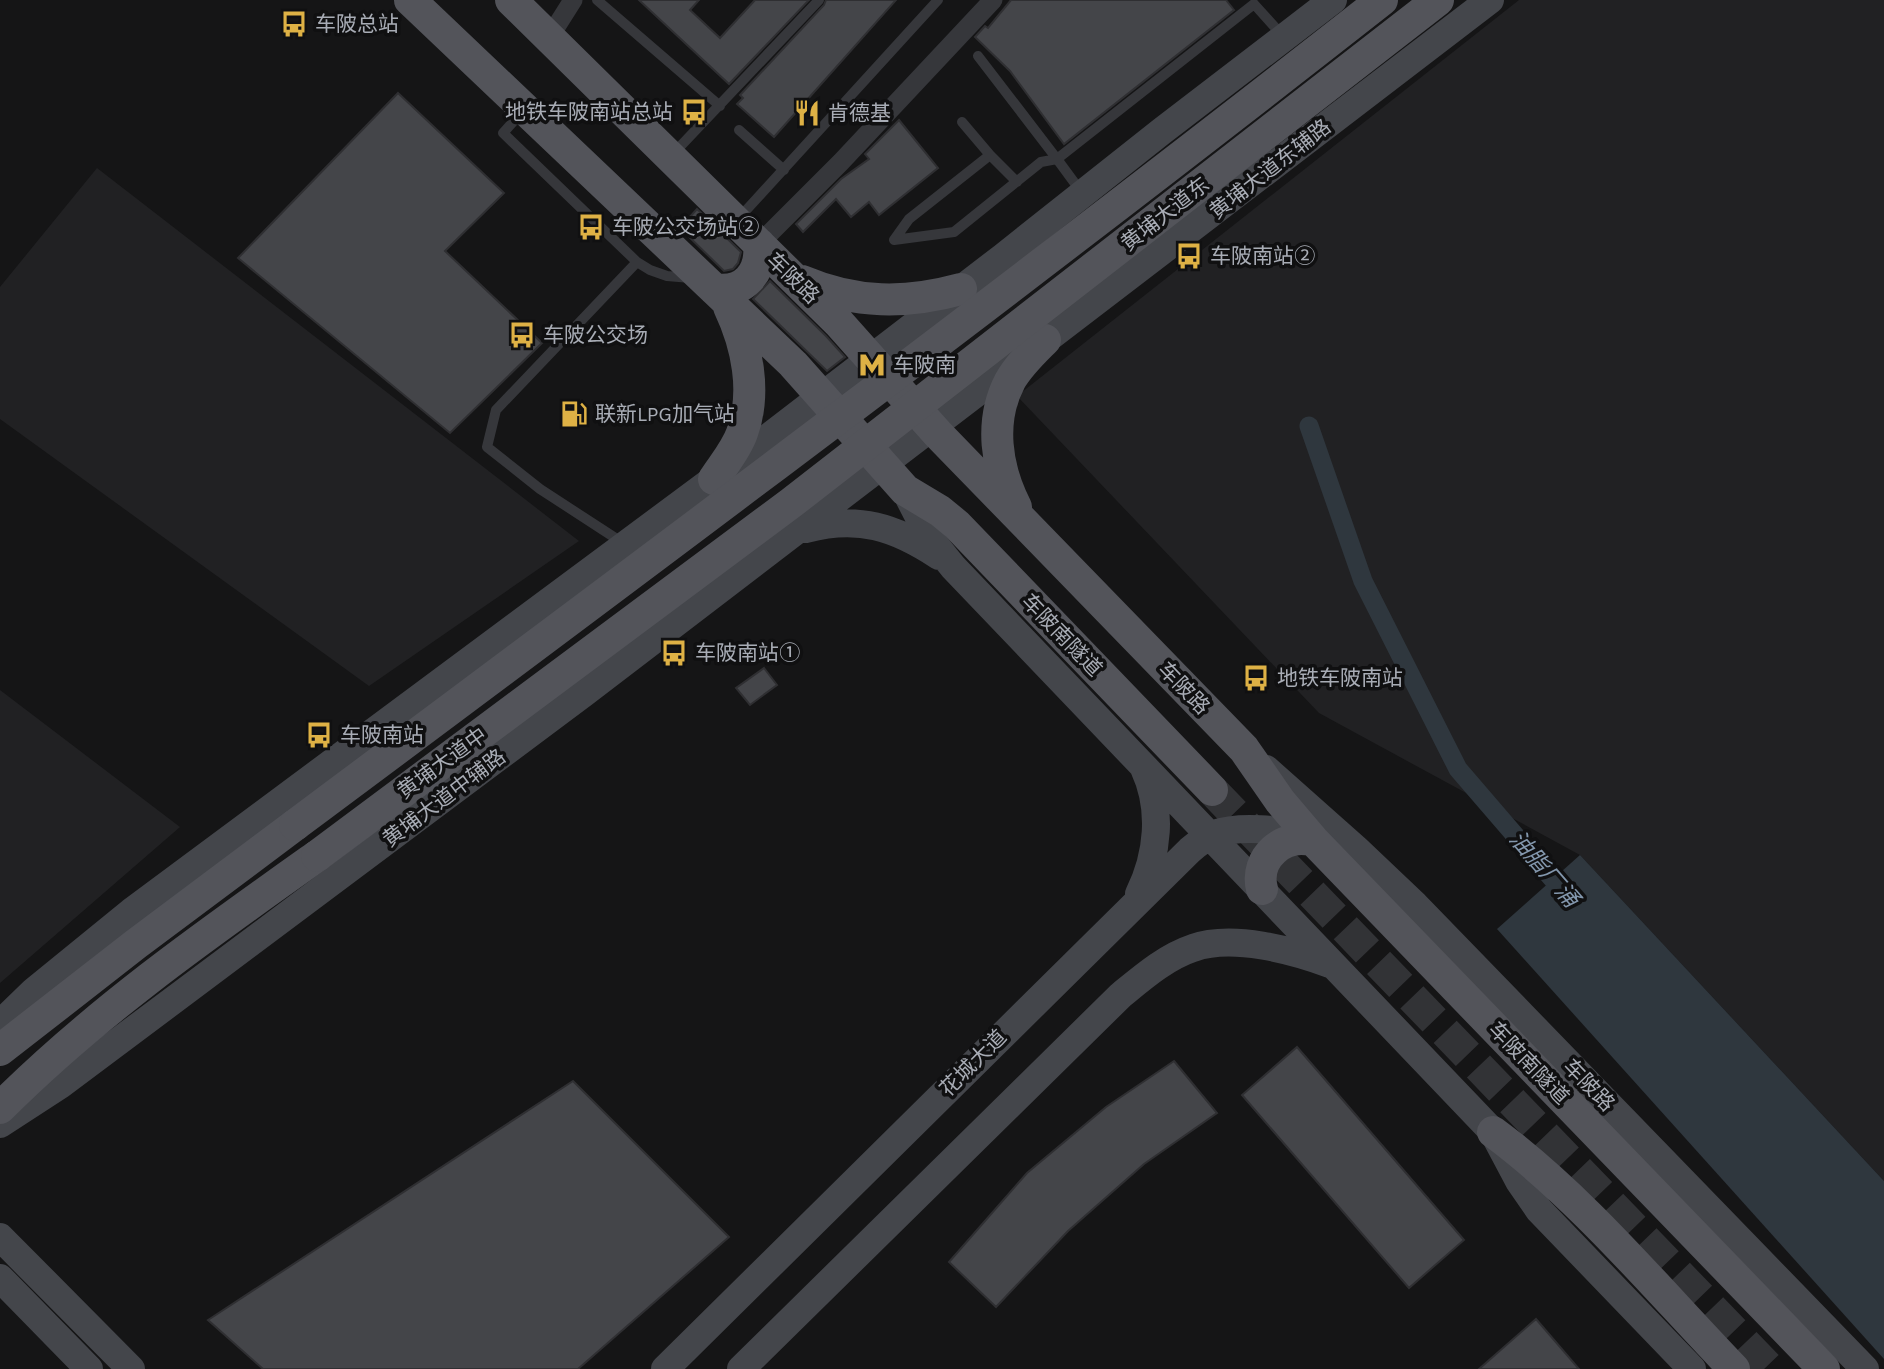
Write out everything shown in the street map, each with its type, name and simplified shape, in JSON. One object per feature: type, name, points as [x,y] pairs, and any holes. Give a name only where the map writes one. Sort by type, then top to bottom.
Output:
[{"type":"main road","points":[[410,0],[715,289],[822,395],[905,490],[929,537],[953,567],[1493,1132],[1536,1166],[1570,1198],[1734,1369]]},
{"type":"main road","name":"车陂路","points":[[511,0],[839,323],[932,428],[1244,750],[1384,874],[1865,1369]]},
{"type":"main road","points":[[0,1024],[34,991],[131,912],[714,479],[1334,0]]},
{"type":"main road","name":"黄埔大道东","points":[[865,397],[1382,0]]},
{"type":"main road","name":"黄埔大道东","points":[[891,426],[1438,0]]},
{"type":"main road","name":"黄埔大道东辅路","points":[[883,466],[1490,0]]},
{"type":"main road","points":[[1085,193],[1086,219],[1094,240],[1115,260],[1140,267]]},
{"type":"main road","points":[[715,289],[734,290],[750,279],[758,262],[759,244]]},
{"type":"main road","points":[[1003,257],[1003,287],[1015,306],[1040,327],[1054,333],[1023,363],[1011,380],[1000,404],[997,430],[1004,480],[1027,526]]},
{"type":"main road","points":[[791,276],[820,288],[876,300],[928,298],[961,289]]},
{"type":"main road","points":[[714,479],[742,434],[749,391],[744,349],[738,327],[715,289]]},
{"type":"main road","name":"黄埔大道中","points":[[0,1050],[136,944],[735,498],[865,397]]},
{"type":"main road","name":"黄埔大道中","points":[[0,1108],[82,1031],[184,952],[610,640],[891,426]]},
{"type":"main road","name":"黄埔大道中辅路","points":[[0,1124],[60,1085],[883,466]]},
{"type":"main road","name":"车陂南隧道","points":[[905,490],[940,511],[957,525],[1212,790]]},
{"type":"main road","points":[[679,505],[708,511],[727,526],[739,552],[735,578]]},
{"type":"main road","points":[[793,534],[840,522],[878,526],[920,544],[953,567]]},
{"type":"main road","points":[[551,600],[578,605],[588,610],[601,624],[607,634],[610,650],[607,676]]},
{"type":"main road","name":"车陂南隧道","points":[[1244,750],[1280,801],[1314,841],[1824,1369]]},
{"type":"main road","points":[[1135,902],[1149,870],[1156,834],[1152,789],[1141,762]]},
{"type":"main road","points":[[1211,835],[1232,831],[1263,831],[1295,834],[1314,841]]},
{"type":"main road","name":"花城大道","points":[[665,1369],[1135,902],[1190,850],[1211,835]]},
{"type":"main road","points":[[1262,889],[1262,869],[1272,850],[1297,839],[1314,841]]},
{"type":"main road","points":[[741,1369],[1121,995],[1161,964],[1192,948],[1224,943],[1283,950],[1334,965]]},
{"type":"main road","points":[[1493,1132],[1519,1181],[1539,1210],[1692,1369]]},
{"type":"main road","points":[[0,1237],[131,1369]]},
{"type":"main road","points":[[0,1278],[89,1369]]},
{"type":"street","points":[[550,38],[573,0]]},
{"type":"street","points":[[759,244],[841,162],[993,0]]},
{"type":"lane","points":[[597,0],[720,106]]},
{"type":"lane","points":[[670,157],[818,0]]},
{"type":"lane","points":[[736,221],[938,0]]},
{"type":"lane","points":[[990,155],[909,219],[894,240],[954,232],[1041,162],[1057,159],[1252,2],[1284,38]]},
{"type":"lane","points":[[978,55],[1085,193]]},
{"type":"lane","points":[[525,109],[503,133],[637,262],[667,276],[715,289]]},
{"type":"lane","points":[[962,122],[1017,182]]},
{"type":"lane","points":[[738,130],[783,170]]},
{"type":"lane","points":[[626,545],[540,489],[487,447],[496,410],[637,262]]},
{"type":"shaded area","points":[[1519,0],[1884,0],[1884,1181],[1580,855],[1319,713],[1017,396]]},
{"type":"shaded area","points":[[97,168],[579,541],[369,686],[0,419],[0,287]]},
{"type":"shaded area","points":[[0,690],[180,827],[0,983]]},
{"type":"shaded area","points":[[1580,855],[1884,1181],[1884,1359],[1497,929]]},
{"type":"building","points":[[639,0],[699,0],[690,10],[720,38],[755,0],[809,0],[729,84]]},
{"type":"building","points":[[826,0],[896,0],[774,137],[737,104],[743,98],[740,95]]},
{"type":"building","points":[[1011,0],[1226,0],[1234,10],[1064,144],[1010,71],[975,37],[985,26],[988,28]]},
{"type":"building","points":[[398,93],[504,193],[445,251],[542,343],[450,433],[238,258]]},
{"type":"building","points":[[899,120],[938,168],[879,215],[869,202],[851,217],[836,199],[803,232],[796,224],[841,179],[869,159],[865,154]]},
{"type":"building","points":[[697,209],[741,252],[733,269],[724,271],[680,228]]},
{"type":"building","points":[[770,281],[845,357],[827,371],[753,299]]},
{"type":"building","points":[[764,668],[777,685],[750,705],[736,688]]},
{"type":"building","points":[[1297,1047],[1464,1240],[1409,1288],[1242,1095]]},
{"type":"building","points":[[1174,1061],[1217,1113],[1144,1164],[1068,1231],[996,1307],[949,1262],[1027,1173],[1106,1107]]},
{"type":"building","points":[[573,1081],[729,1237],[578,1369],[263,1369],[208,1320]]},
{"type":"building","points":[[1536,1319],[1579,1369],[1479,1369]]},
{"type":"waterway","name":"油脂厂涌","points":[[1309,426],[1363,581],[1458,769],[1569,898]]},
{"type":"tunnel","points":[[1212,790],[1770,1369]]},
{"type":"place","name":"车陂总站","points":[[294,24]]},
{"type":"place","name":"地铁车陂南站总站","points":[[694,112]]},
{"type":"place","name":"肯德基","points":[[807,113]]},
{"type":"place","name":"车陂公交场站②","points":[[591,227]]},
{"type":"place","name":"车陂南站②","points":[[1189,256]]},
{"type":"place","name":"车陂公交场","points":[[522,335]]},
{"type":"place","name":"车陂南","points":[[872,365]]},
{"type":"place","name":"联新LPG加气站","points":[[574,414]]},
{"type":"place","name":"车陂南站①","points":[[674,653]]},
{"type":"place","name":"地铁车陂南站","points":[[1256,678]]},
{"type":"place","name":"车陂南站","points":[[319,735]]}]
